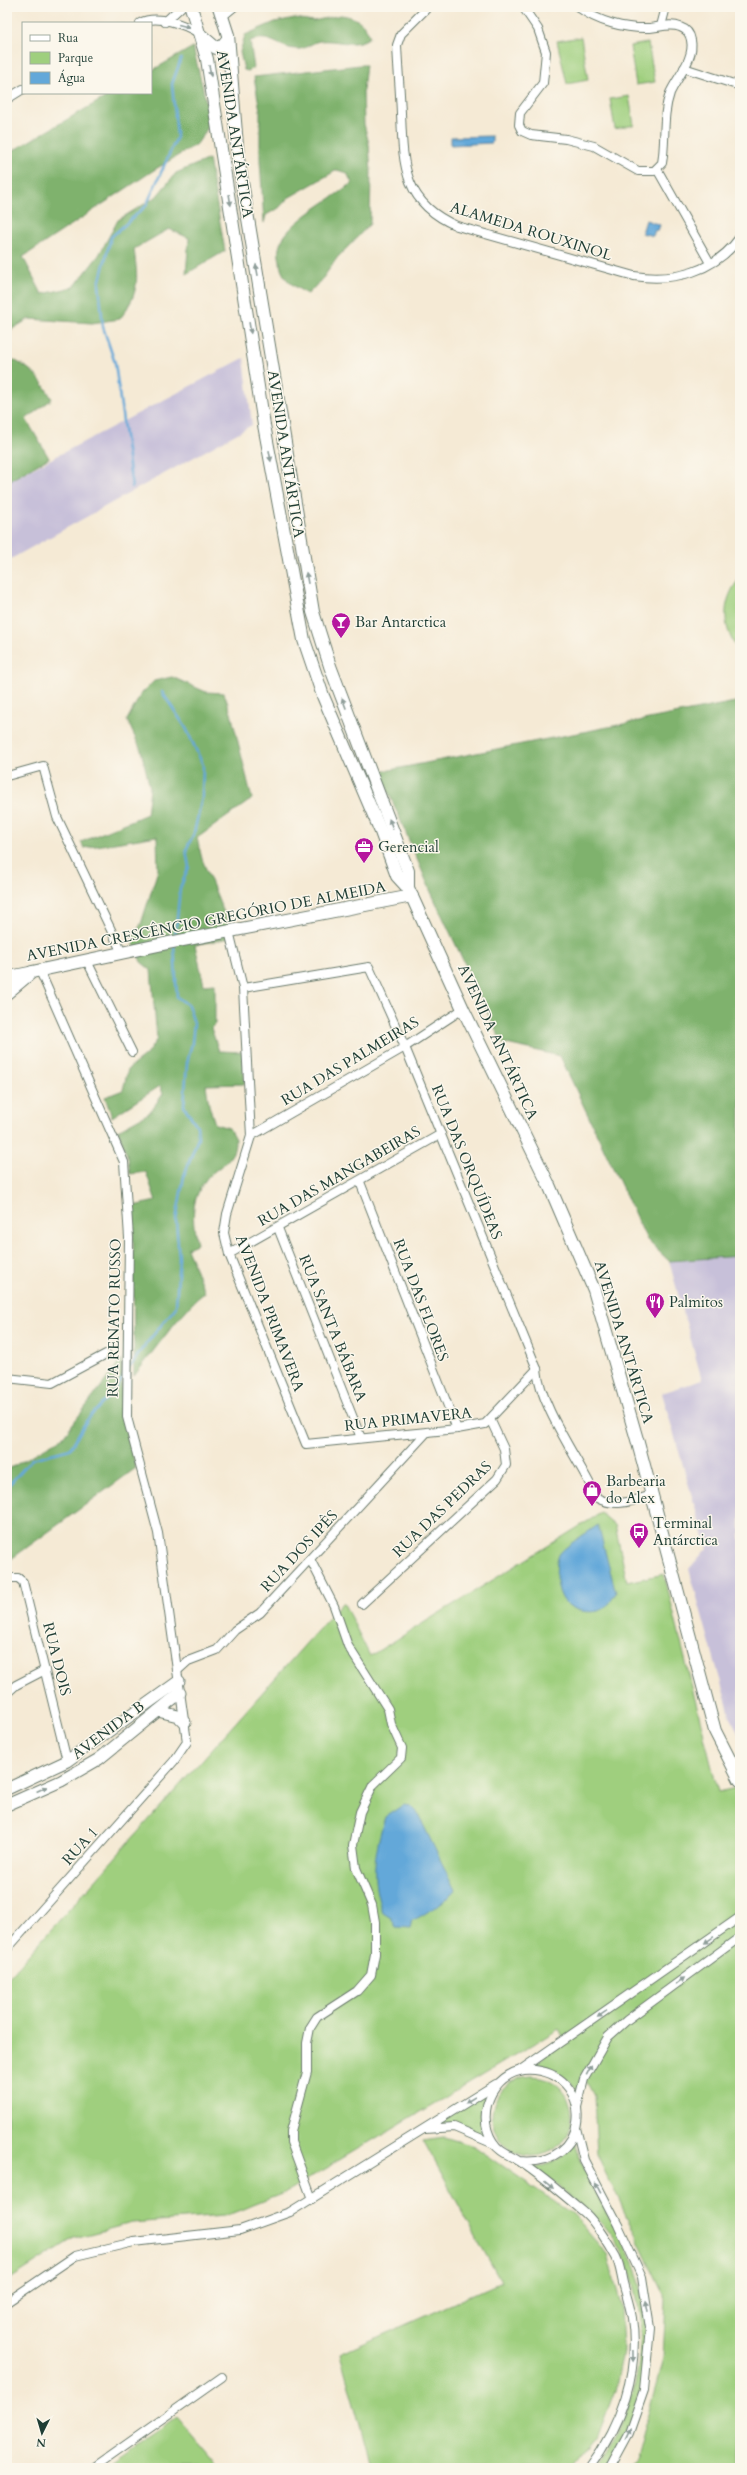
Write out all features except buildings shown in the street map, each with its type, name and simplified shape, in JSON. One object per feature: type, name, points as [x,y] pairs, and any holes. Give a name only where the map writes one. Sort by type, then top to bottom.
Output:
[{"type":"main road","name":"AVENIDA ANTÁRTICA","points":[[191,7],[201,35],[212,85],[264,425],[298,618],[323,696],[381,832],[397,876],[410,892],[463,1009],[549,1186],[591,1283],[607,1333],[652,1495],[715,1731],[740,1780]]},
{"type":"main road","name":"AVENIDA ANTÁRTICA","points":[[221,12],[228,38],[238,158],[307,578],[315,617],[330,666],[408,871],[410,892]]},
{"type":"main road","points":[[201,35],[216,48],[222,46],[228,38]]},
{"type":"main road","points":[[298,618],[310,632],[330,666]]},
{"type":"main road","name":"AVENIDA CRESCÊNCIO GREGÓRIO DE ALMEIDA","points":[[36,971],[86,962],[180,940],[229,931],[410,892]]},
{"type":"main road","points":[[7,993],[36,971]]},
{"type":"street","points":[[165,22],[181,7]]},
{"type":"street","points":[[221,12],[234,7]]},
{"type":"street","name":"ALAMEDA ROUXINOL","points":[[428,7],[400,34],[397,45],[405,171],[414,192],[431,212],[457,226],[634,276],[656,279],[678,277],[710,263],[735,244],[740,237]]},
{"type":"street","points":[[523,7],[538,29],[546,52],[543,83],[520,113],[519,126],[522,131],[531,135],[566,139],[594,146],[638,171],[649,173],[657,169],[662,163],[665,120],[670,95],[684,68],[692,46],[688,33],[680,26],[639,28],[611,23],[578,7]]},
{"type":"street","points":[[661,26],[666,7]]},
{"type":"street","points":[[142,22],[146,20],[165,22],[189,27],[201,35]]},
{"type":"street","points":[[684,68],[740,86]]},
{"type":"street","points":[[7,98],[22,90]]},
{"type":"street","points":[[657,169],[710,263]]},
{"type":"street","points":[[7,776],[43,766],[58,817],[122,953]]},
{"type":"street","name":"AVENIDA PRIMAVERA","points":[[229,931],[243,988],[251,1136],[227,1214],[224,1233],[229,1254],[306,1444]]},
{"type":"street","points":[[86,962],[132,1052]]},
{"type":"street","name":"RUA DAS ORQUÍDEAS","points":[[243,988],[369,967],[405,1047],[537,1369],[538,1383],[546,1402],[597,1498],[608,1504],[621,1504],[652,1495]]},
{"type":"street","name":"AVENIDA CRESCÊNCIO GREGÓRIO DE ALMEIDA","points":[[7,977],[36,971]]},
{"type":"street","name":"RUA RENATO RUSSO","points":[[36,971],[124,1162],[129,1238],[127,1417],[158,1534],[178,1676]]},
{"type":"street","name":"RUA DAS PALMEIRAS","points":[[251,1136],[405,1047],[463,1009]]},
{"type":"street","name":"RUA DAS MANGABEIRAS","points":[[229,1254],[360,1182],[441,1134]]},
{"type":"street","name":"RUA DAS FLORES","points":[[360,1182],[457,1429]]},
{"type":"street","name":"RUA SANTA BÁBARA","points":[[278,1228],[361,1438]]},
{"type":"street","points":[[7,1378],[52,1383],[106,1354]]},
{"type":"street","name":"RUA PRIMAVERA","points":[[306,1444],[457,1429],[485,1424],[491,1421],[537,1369]]},
{"type":"street","name":"RUA DAS PEDRAS","points":[[362,1604],[497,1479],[506,1465],[504,1449],[491,1421]]},
{"type":"street","name":"RUA DOS IPÊS","points":[[178,1676],[188,1661],[223,1645],[235,1630],[260,1613],[427,1432]]},
{"type":"street","points":[[310,1559],[334,1606],[348,1646],[388,1709],[391,1724],[402,1748],[401,1758],[373,1786],[360,1812],[353,1845],[356,1868],[372,1905],[375,1922],[375,1954],[371,1975],[357,1991],[317,2018],[308,2035],[307,2072],[291,2131],[291,2142],[312,2199]]},
{"type":"street","name":"RUA DOIS","points":[[7,1578],[18,1578],[23,1582],[67,1761]]},
{"type":"street","points":[[7,1693],[16,1685],[45,1670]]},
{"type":"street","name":"RUA 1","points":[[7,1949],[174,1762],[187,1742],[178,1676]]},
{"type":"street","name":"AVENIDA B","points":[[7,1789],[67,1761],[178,1676]]},
{"type":"street","name":"AVENIDA B","points":[[7,1805],[61,1781],[98,1759],[180,1693]]},
{"type":"street","points":[[158,1711],[178,1716],[185,1723]]},
{"type":"street","points":[[7,2302],[75,2256],[134,2242],[240,2230],[290,2212],[503,2079],[519,2071],[740,1917]]},
{"type":"street","points":[[610,2468],[629,2433],[644,2390],[650,2328],[642,2277],[618,2225],[584,2160],[576,2128],[577,2107],[584,2079],[608,2037],[627,2020],[740,1937]]},
{"type":"street","points":[[519,2071],[541,2071],[562,2081],[572,2093],[577,2107]]},
{"type":"street","points":[[494,2144],[487,2131],[484,2117],[486,2102],[493,2090],[503,2079]]},
{"type":"street","points":[[422,2129],[454,2127],[494,2144],[505,2154],[519,2161],[588,2216],[616,2258],[632,2318],[633,2368],[623,2408],[605,2447],[589,2468]]},
{"type":"street","points":[[519,2161],[534,2162],[554,2156],[570,2141],[576,2128]]},
{"type":"street","points":[[93,2468],[222,2377]]},
{"type":"shaded area","points":[[244,358],[252,425],[7,561],[7,482]]},
{"type":"shaded area","points":[[740,830],[740,1738],[730,1715],[689,1569],[707,1548],[662,1393],[702,1380],[669,1261],[647,1240],[560,1056],[502,1043],[431,892]]},
{"type":"green space","points":[[341,15],[351,17],[363,24],[370,37],[364,41],[352,43],[320,41],[300,49],[285,47],[269,40],[257,39],[250,41],[254,68],[248,71],[244,70],[240,52],[245,35],[275,22],[295,18],[313,21]]},
{"type":"green space","points":[[581,37],[588,80],[567,84],[557,41]]},
{"type":"green space","points":[[648,43],[655,82],[636,85],[630,46]]},
{"type":"green space","points":[[193,47],[211,123],[197,144],[154,170],[23,257],[42,294],[74,287],[99,255],[118,220],[156,197],[176,173],[209,159],[225,251],[186,274],[189,238],[169,229],[134,249],[137,278],[136,286],[131,301],[120,319],[92,323],[29,319],[7,332],[7,154],[111,94],[152,94],[152,70]]},
{"type":"green space","points":[[366,65],[363,90],[364,124],[369,144],[371,172],[370,224],[337,258],[323,278],[308,294],[293,285],[285,277],[282,272],[279,248],[283,239],[299,221],[352,183],[347,173],[337,170],[288,198],[279,208],[266,215],[264,223],[260,160],[260,110],[254,77]]},
{"type":"green space","points":[[629,96],[634,125],[615,129],[610,99]]},
{"type":"green space","points":[[7,357],[29,369],[43,384],[52,399],[26,419],[49,458],[7,482]]},
{"type":"green space","points":[[740,578],[740,653],[734,644],[727,625],[726,606],[729,596]]},
{"type":"green space","points":[[172,677],[206,692],[224,693],[231,713],[252,799],[197,838],[202,859],[234,937],[195,945],[204,985],[215,984],[215,1024],[211,1028],[219,1051],[243,1052],[245,1084],[206,1085],[209,1105],[215,1124],[229,1128],[235,1139],[235,1146],[230,1158],[213,1172],[201,1186],[195,1202],[193,1218],[197,1244],[187,1248],[205,1293],[198,1298],[179,1318],[134,1376],[133,1206],[156,1201],[146,1172],[130,1174],[128,1158],[118,1130],[149,1113],[163,1094],[160,1086],[112,1117],[105,1097],[123,1090],[128,1069],[146,1055],[157,1039],[151,970],[141,962],[132,940],[141,924],[158,870],[157,836],[84,848],[81,842],[147,814],[150,788],[141,750],[127,720],[141,694],[154,681]]},
{"type":"green space","points":[[740,701],[740,1256],[669,1261],[647,1240],[560,1056],[502,1043],[431,892],[380,772]]},
{"type":"green space","points":[[122,1359],[122,1413],[136,1468],[7,1562],[7,1470],[62,1438]]},
{"type":"green space","points":[[601,1513],[615,1525],[627,1582],[664,1574],[718,1792],[740,1787],[740,2468],[629,2468],[636,2458],[663,2359],[666,2300],[597,2154],[594,2096],[583,2075],[577,2091],[559,2073],[548,2067],[535,2063],[566,2042],[559,2029],[284,2193],[225,2216],[132,2223],[74,2238],[7,2281],[7,1979],[343,1602],[370,1656]]},
{"type":"green space","points":[[532,2076],[547,2079],[560,2088],[569,2101],[572,2116],[569,2131],[560,2144],[547,2153],[532,2156],[517,2153],[504,2144],[495,2131],[492,2116],[495,2101],[504,2088],[517,2079]]},
{"type":"green space","points":[[486,2093],[480,2112],[484,2137],[459,2126],[435,2124]]},
{"type":"green space","points":[[444,2137],[474,2146],[572,2214],[607,2254],[621,2306],[623,2352],[615,2390],[597,2438],[573,2468],[372,2468],[340,2354],[501,2282],[423,2140]]},
{"type":"green space","points":[[575,2143],[580,2160],[587,2175],[632,2260],[642,2293],[647,2329],[646,2366],[639,2400],[624,2435],[605,2468],[595,2468],[613,2441],[627,2410],[636,2377],[640,2343],[639,2309],[631,2276],[618,2245],[590,2212],[533,2168],[546,2165],[557,2160]]},
{"type":"green space","points":[[177,2418],[219,2468],[104,2468]]},
{"type":"water","points":[[492,136],[492,143],[451,145],[451,137]]},
{"type":"water","points":[[646,220],[660,225],[658,231],[655,230],[653,236],[642,233]]},
{"type":"water","points":[[598,1525],[616,1593],[605,1608],[590,1612],[574,1608],[562,1598],[556,1572],[557,1560],[561,1552]]},
{"type":"water","points":[[403,1805],[411,1806],[417,1812],[455,1890],[449,1897],[413,1920],[411,1928],[396,1927],[391,1918],[383,1913],[376,1888],[375,1876],[378,1841],[385,1817]]},
{"type":"waterway","points":[[132,487],[115,363],[103,327],[99,284],[111,237],[146,206],[177,137],[172,84],[181,59]]},
{"type":"waterway","points":[[162,692],[186,728],[203,765],[202,798],[194,833],[186,850],[189,867],[180,888],[175,938]]},
{"type":"waterway","points":[[130,1367],[142,1349],[176,1307],[179,1258],[176,1220],[184,1176],[198,1138],[197,1126],[184,1106],[187,1063],[192,1043],[194,1023],[188,1005],[177,997],[174,945]]},
{"type":"waterway","points":[[7,1487],[32,1459],[70,1449],[87,1420],[114,1391],[125,1375]]},
{"type":"place","name":"Bar Antarctica","points":[[341,639]]},
{"type":"place","name":"Gerencial","points":[[364,864]]},
{"type":"place","name":"Palmitos","points":[[655,1319]]},
{"type":"place","name":"Barbearia do Alex","points":[[592,1507]]},
{"type":"place","name":"Terminal Antárctica","points":[[639,1549]]}]
